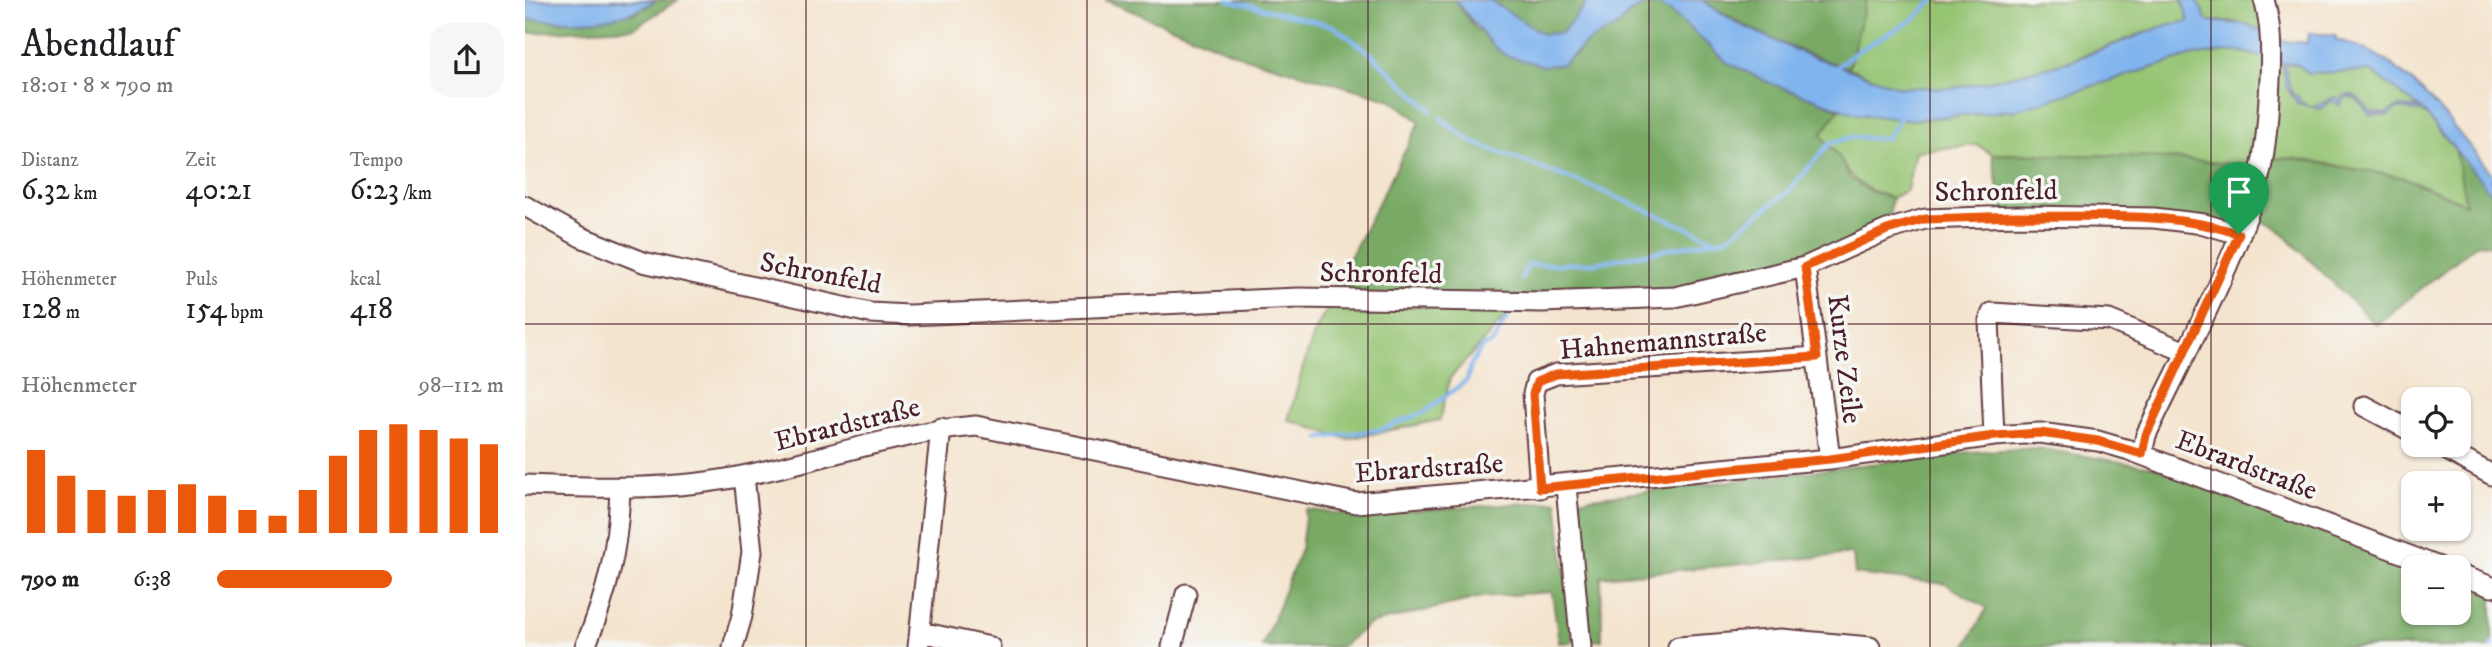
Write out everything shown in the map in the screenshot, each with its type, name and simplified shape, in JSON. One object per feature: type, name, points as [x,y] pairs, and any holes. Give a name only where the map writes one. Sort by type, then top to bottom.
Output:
[{"type":"street","points":[[2142,454],[2146,435],[2186,352],[2254,195],[2263,159],[2270,64],[2270,28],[2265,0]]},
{"type":"street","name":"Schronfeld","points":[[525,206],[582,237],[643,262],[870,313],[909,315],[1298,298],[1375,302],[1619,301],[1675,297],[1805,267],[1887,230],[1925,219],[2017,216],[2154,218],[2204,224],[2239,234]]},
{"type":"street","name":"Kurze Zeile","points":[[1805,267],[1830,459]]},
{"type":"street","points":[[1994,436],[1989,320],[1992,313],[2109,320],[2186,352]]},
{"type":"street","name":"Hahnemannstraße","points":[[1540,488],[1533,394],[1537,382],[1556,374],[1817,357]]},
{"type":"street","points":[[2364,406],[2401,426]]},
{"type":"street","name":"Ebrardstraße","points":[[525,485],[620,489],[744,476],[941,428],[976,426],[1356,503],[1566,486],[1830,459],[1994,436],[2040,433],[2098,441],[2142,454],[2407,555]]},
{"type":"street","points":[[941,428],[920,639],[990,647]]},
{"type":"street","points":[[2460,457],[2492,474]]},
{"type":"street","points":[[733,647],[743,616],[752,552],[744,476]]},
{"type":"street","points":[[1566,486],[1580,647]]},
{"type":"street","points":[[585,647],[612,575],[620,489]]},
{"type":"street","points":[[2471,579],[2492,587]]},
{"type":"street","points":[[1172,647],[1186,594]]},
{"type":"street","points":[[1678,647],[1781,639],[1870,647]]},
{"type":"green space","points":[[656,0],[678,0],[634,28],[525,33],[525,19],[568,21],[636,13]]},
{"type":"green space","points":[[1105,0],[1455,0],[1476,30],[1575,56],[1586,43],[1620,24],[1630,12],[1647,4],[1659,5],[1672,12],[1728,63],[1839,109],[1821,135],[1840,158],[1850,178],[1870,191],[1892,198],[1887,230],[1805,267],[1619,301],[1328,300],[1420,122],[1392,100],[1244,57]]},
{"type":"green space","points":[[1489,0],[1589,0],[1562,33],[1542,34]]},
{"type":"green space","points":[[1702,0],[1866,0],[1849,68],[1773,39]]},
{"type":"green space","points":[[1866,0],[1940,0],[1942,3],[2009,0],[2182,0],[2190,22],[2153,30],[2023,75],[1971,86],[1922,89],[1893,86],[1849,68]]},
{"type":"green space","points":[[2197,0],[2263,0],[2271,34],[2230,21],[2207,21]]},
{"type":"green space","points":[[2240,51],[2298,65],[2371,71],[2404,93],[2454,144],[2466,204],[2405,178],[2299,159],[2276,158],[2243,165],[2138,156],[1992,154],[1977,145],[1915,151],[1907,190],[1892,198],[1857,181],[1821,135],[1839,109],[1909,120],[2015,110],[2193,55]]},
{"type":"green space","points":[[2454,144],[2492,194],[2492,245],[2478,243],[2376,325],[2276,227],[2234,211],[2225,226],[2002,211],[1992,154],[2138,156],[2243,165],[2276,158],[2299,159],[2405,178],[2466,204]]},
{"type":"green space","points":[[1515,306],[1450,378],[1440,420],[1347,439],[1288,420],[1318,325],[1331,307]]},
{"type":"green space","points":[[2036,448],[2158,468],[2401,562],[2401,625],[2471,625],[2471,587],[2492,595],[2492,647],[1965,647],[1987,608],[1945,584],[1855,574],[1853,554],[1601,577],[1602,640],[1586,641],[1577,500],[1969,452]]},
{"type":"green space","points":[[1557,501],[1573,642],[1559,643],[1552,592],[1482,597],[1369,624],[1341,647],[1262,647],[1301,549],[1306,509],[1351,515]]},
{"type":"water","points":[[525,0],[656,0],[625,14],[576,21],[525,19]]},
{"type":"water","points":[[1455,0],[1489,0],[1543,34],[1562,33],[1589,0],[1702,0],[1737,23],[1802,53],[1899,87],[1955,88],[2068,62],[2169,24],[2189,22],[2182,0],[2197,0],[2207,21],[2247,24],[2283,41],[2308,43],[2309,33],[2336,35],[2336,40],[2361,47],[2383,59],[2424,93],[2492,174],[2492,194],[2423,111],[2397,109],[2387,116],[2370,115],[2357,99],[2347,96],[2340,106],[2331,100],[2321,109],[2311,106],[2336,97],[2340,102],[2342,96],[2352,95],[2356,97],[2372,112],[2385,114],[2398,107],[2420,108],[2371,71],[2309,73],[2298,65],[2284,63],[2292,94],[2299,97],[2298,103],[2302,102],[2308,106],[2297,103],[2287,88],[2281,62],[2240,51],[2193,55],[2015,110],[1909,120],[1857,114],[1772,84],[1728,63],[1672,12],[1659,5],[1647,4],[1630,12],[1620,24],[1586,43],[1563,64],[1544,66],[1505,55],[1492,45]]},
{"type":"waterway","points":[[1228,0],[1333,26],[1369,52],[1432,111]]},
{"type":"waterway","points":[[1835,68],[1859,50],[1914,19],[1934,0]]},
{"type":"waterway","points":[[1521,279],[1528,265],[1595,263],[1727,238],[1789,191],[1830,143],[1854,137],[1886,139],[1901,116]]},
{"type":"waterway","points":[[1440,118],[1472,142],[1595,188],[1713,239]]},
{"type":"waterway","points":[[1320,438],[1379,430],[1423,413],[1467,380],[1471,365],[1481,348],[1493,342],[1507,318]]},
{"type":"route","points":[[2017,216],[2154,218],[2204,224],[2239,234],[2146,435],[2142,454],[2098,441],[2040,433],[1994,436],[1830,459],[1540,488],[1533,394],[1537,382],[1556,374],[1817,357],[1805,267],[1887,230],[1925,219],[2017,216]]}]
